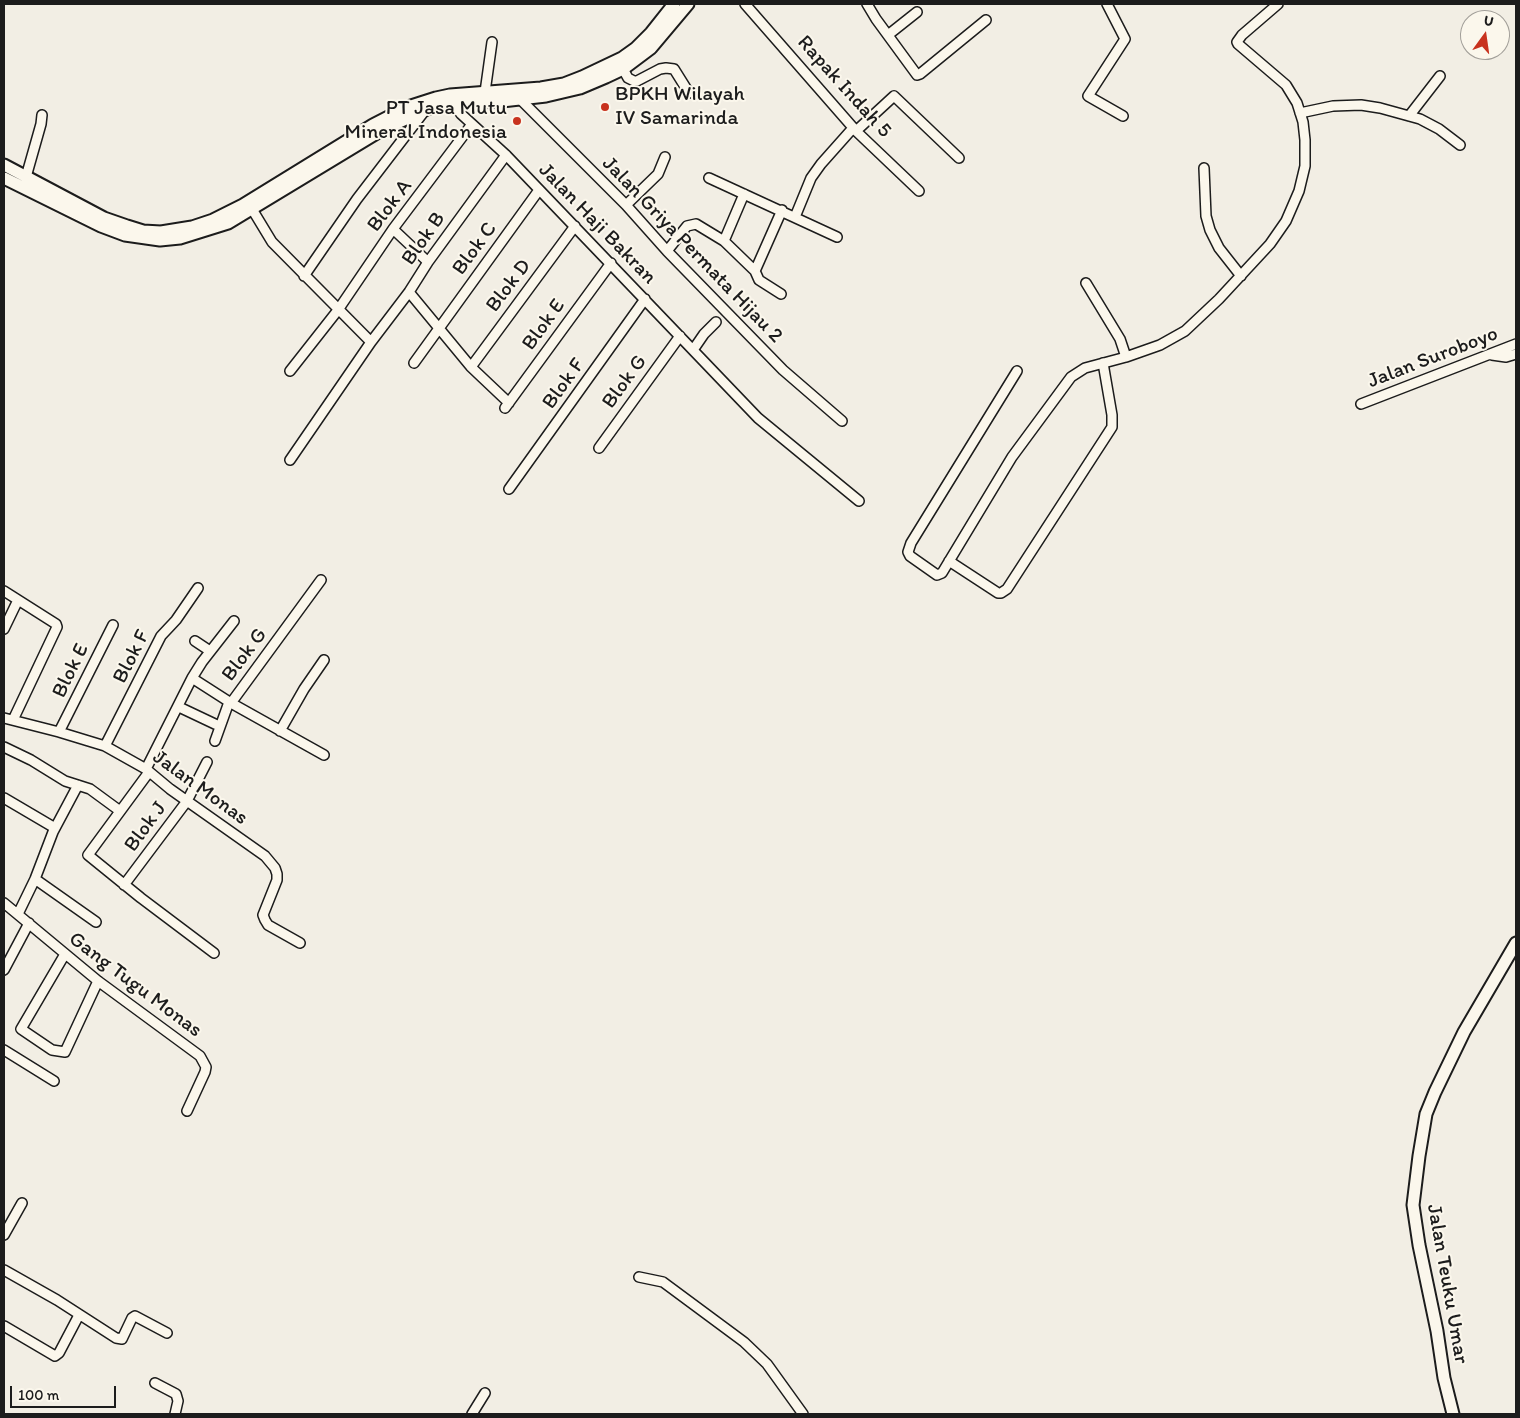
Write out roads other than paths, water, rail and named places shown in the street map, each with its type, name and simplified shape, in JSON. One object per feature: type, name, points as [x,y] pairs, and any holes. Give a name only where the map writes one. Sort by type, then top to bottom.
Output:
[{"type":"main road","points":[[4,178],[102,226],[140,238],[160,240],[194,235],[228,223],[380,131],[427,109],[453,103],[520,99],[564,92],[604,72],[644,41],[674,4]]},
{"type":"main road","points":[[4,165],[104,218],[143,231],[161,232],[178,230],[213,220],[243,205],[373,125],[408,107],[443,96],[541,88],[623,69],[651,48],[688,4]]},
{"type":"main road","name":"Jalan Teuku Umar","points":[[1453,1414],[1420,1254],[1413,1205],[1419,1156],[1426,1114],[1438,1085],[1464,1032],[1516,943]]},
{"type":"street","name":"Rapak Indah 5","points":[[745,4],[855,130],[919,191]]},
{"type":"street","points":[[867,4],[918,75],[986,20]]},
{"type":"street","points":[[1107,4],[1125,39],[1088,96],[1123,116]]},
{"type":"street","points":[[1017,371],[909,548],[910,556],[937,575],[942,572],[949,561],[1012,457],[1065,383],[1078,371],[1160,345],[1185,331],[1219,300],[1270,244],[1293,208],[1305,166],[1303,122],[1300,113],[1292,93],[1286,85],[1237,42],[1242,35],[1278,4]]},
{"type":"street","points":[[888,35],[917,12]]},
{"type":"street","points":[[485,92],[492,42]]},
{"type":"street","points":[[623,69],[628,78],[634,82],[638,82],[660,69],[674,69],[689,93]]},
{"type":"street","points":[[1409,116],[1440,76]]},
{"type":"street","points":[[796,217],[811,178],[821,164],[855,130],[894,96],[959,158]]},
{"type":"street","name":"Jalan Griya Permata Hijau 2","points":[[520,99],[626,206],[783,370],[842,421]]},
{"type":"street","name":"Jalan Haji Bakran","points":[[453,103],[461,114],[506,155],[611,263],[758,418],[859,500]]},
{"type":"street","points":[[1300,113],[1333,106],[1361,105],[1380,108],[1420,119],[1439,129],[1460,144]]},
{"type":"street","points":[[304,276],[358,199],[427,109]]},
{"type":"street","points":[[26,177],[42,115]]},
{"type":"street","name":"Blok A","points":[[290,371],[338,310],[393,229],[472,124]]},
{"type":"street","name":"Blok B","points":[[290,460],[371,342],[409,292],[428,262],[506,155]]},
{"type":"street","points":[[626,206],[658,174],[665,157]]},
{"type":"street","points":[[1204,168],[1206,216],[1210,230],[1218,248],[1241,276]]},
{"type":"street","points":[[709,178],[837,237]]},
{"type":"street","name":"Blok C","points":[[414,363],[540,190]]},
{"type":"street","points":[[724,241],[744,194]]},
{"type":"street","points":[[252,209],[272,242],[371,342]]},
{"type":"street","points":[[754,271],[782,210]]},
{"type":"street","points":[[667,250],[688,226],[696,224],[724,241],[754,271],[760,280],[781,294]]},
{"type":"street","name":"Blok D","points":[[471,366],[575,226]]},
{"type":"street","points":[[393,229],[428,262]]},
{"type":"street","name":"Blok E","points":[[471,366],[507,406],[611,263]]},
{"type":"street","points":[[1086,283],[1120,339],[1126,357]]},
{"type":"street","points":[[409,292],[471,366]]},
{"type":"street","name":"Blok F","points":[[509,489],[645,299]]},
{"type":"street","points":[[694,350],[704,334],[716,322]]},
{"type":"street","name":"Blok G","points":[[599,448],[680,336]]},
{"type":"street","name":"Jalan Suroboyo","points":[[1362,404],[1492,355],[1516,344]]},
{"type":"street","points":[[1492,355],[1506,356],[1516,354]]},
{"type":"street","points":[[949,561],[998,593],[1001,594],[1007,589],[1112,427],[1112,415],[1103,364]]},
{"type":"street","name":"Blok G","points":[[124,885],[88,855],[147,771],[192,678],[230,702],[321,580]]},
{"type":"street","name":"Blok F","points":[[105,746],[161,636],[176,620],[198,588]]},
{"type":"street","points":[[4,591],[56,624],[57,629],[8,719]]},
{"type":"street","points":[[4,629],[18,600]]},
{"type":"street","points":[[192,678],[234,620]]},
{"type":"street","name":"Blok E","points":[[60,732],[113,625]]},
{"type":"street","points":[[195,642],[210,651]]},
{"type":"street","points":[[280,731],[304,689],[324,660]]},
{"type":"street","points":[[216,741],[230,702],[324,755]]},
{"type":"street","points":[[178,707],[216,725]]},
{"type":"street","name":"Jalan Monas","points":[[8,719],[105,746],[147,771],[271,862],[275,868],[277,880],[263,915],[268,925],[300,943]]},
{"type":"street","points":[[4,747],[31,760],[65,781],[90,789],[120,811]]},
{"type":"street","name":"Blok J","points":[[124,885],[187,801],[206,762]]},
{"type":"street","points":[[18,914],[35,879],[55,828],[78,785]]},
{"type":"street","points":[[4,798],[55,828]]},
{"type":"street","points":[[35,879],[96,922]]},
{"type":"street","points":[[124,885],[214,953]]},
{"type":"street","name":"Gang Tugu Monas","points":[[4,903],[98,981],[200,1056],[205,1064],[205,1072],[187,1110]]},
{"type":"street","points":[[4,970],[29,923]]},
{"type":"street","points":[[65,954],[21,1028],[52,1050],[65,1052],[98,981]]},
{"type":"street","points":[[4,1050],[54,1081]]},
{"type":"street","points":[[4,1235],[22,1202]]},
{"type":"street","points":[[4,1270],[119,1340],[135,1316],[168,1333]]},
{"type":"street","points":[[639,1278],[664,1282],[744,1342],[767,1364],[803,1414]]},
{"type":"street","points":[[4,1326],[55,1356],[59,1354],[79,1315]]},
{"type":"street","points":[[155,1383],[176,1394],[178,1401],[175,1414]]},
{"type":"street","points":[[472,1414],[485,1393]]},
{"type":"place","name":"BPKH Wilayah IV Samarinda","points":[[605,107]]},
{"type":"place","name":"PT Jasa Mutu Mineral Indonesia","points":[[517,121]]}]
